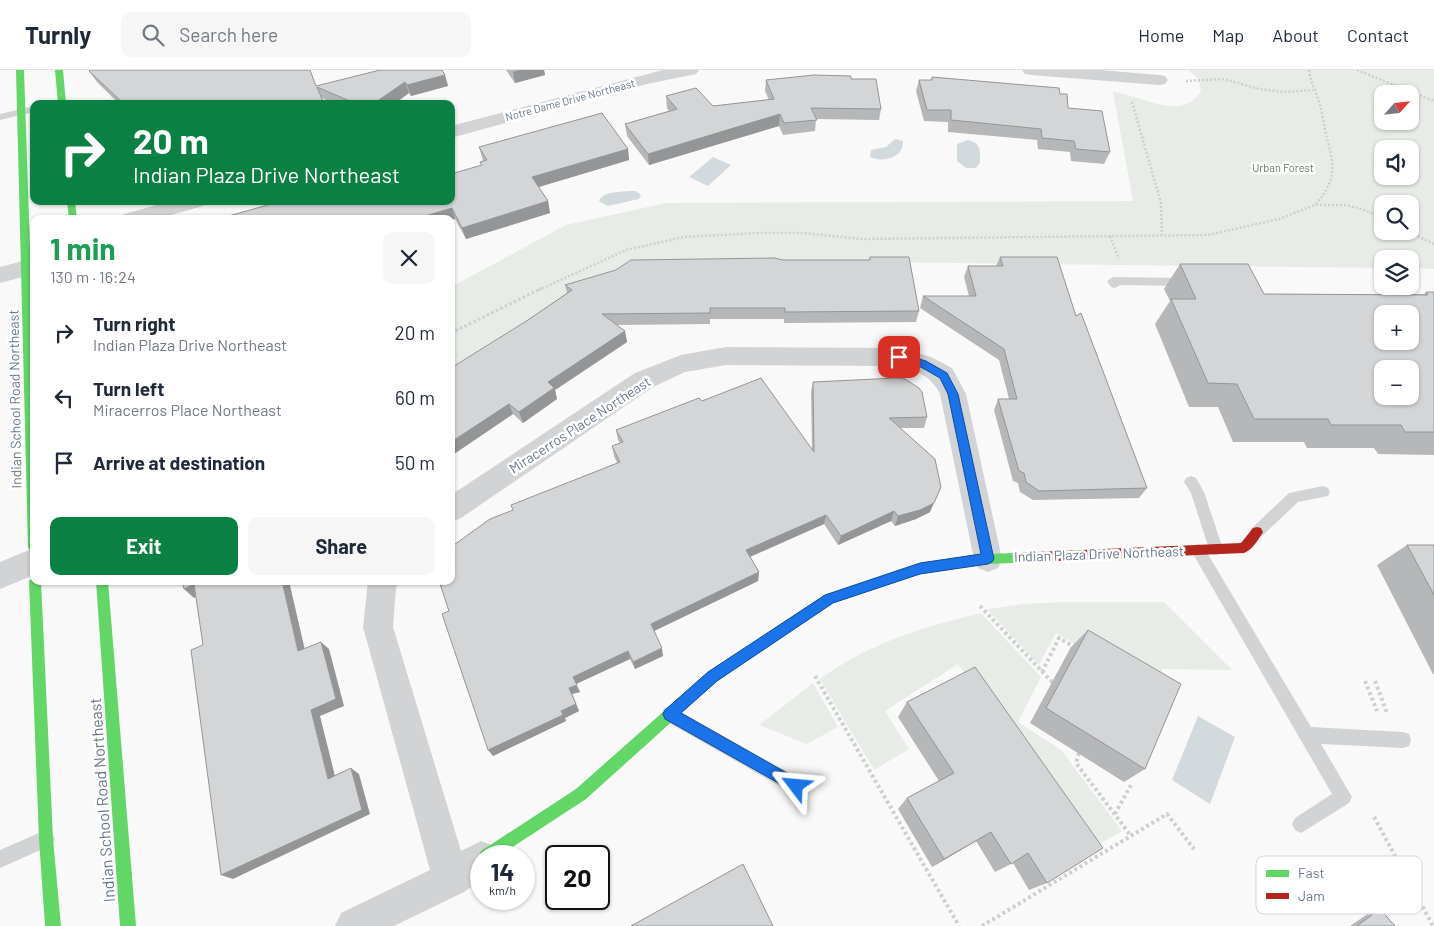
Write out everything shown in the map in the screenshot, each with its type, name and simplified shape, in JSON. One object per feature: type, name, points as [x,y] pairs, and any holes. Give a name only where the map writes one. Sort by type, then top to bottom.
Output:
[{"type":"street","name":"Indian School Road Northeast","points":[[20,70],[30,265]]},
{"type":"street","points":[[59,70],[59,100]]},
{"type":"street","name":"Notre Dame Drive Northeast","points":[[455,131],[645,79],[690,70]]},
{"type":"street","points":[[1031,70],[1159,80]]},
{"type":"street","points":[[145,215],[182,205]]},
{"type":"street","points":[[0,275],[30,265]]},
{"type":"street","name":"Miracerros Place Northeast","points":[[455,507],[644,380],[681,364],[726,356],[899,357],[922,363],[943,375],[953,394],[988,559]]},
{"type":"street","name":"Indian Plaza Drive Northeast","points":[[503,845],[581,794],[712,677],[829,599],[920,568],[988,559],[1244,548],[1258,532]]},
{"type":"street","points":[[0,576],[30,563]]},
{"type":"street","points":[[35,585],[46,838],[53,926]]},
{"type":"street","name":"Indian School Road Northeast","points":[[102,585],[128,926]]},
{"type":"street","points":[[381,585],[378,627],[451,879]]},
{"type":"street","points":[[354,926],[451,879],[470,866]]},
{"type":"lane","points":[[0,117],[30,110]]},
{"type":"lane","points":[[1115,284],[1113,281],[1202,282]]},
{"type":"lane","points":[[1191,482],[1197,492],[1216,550]]},
{"type":"lane","points":[[1258,532],[1294,497],[1323,492]]},
{"type":"lane","points":[[1198,550],[1343,798],[1301,824]]},
{"type":"lane","points":[[670,714],[796,786]]},
{"type":"lane","points":[[1306,735],[1403,740]]},
{"type":"lane","points":[[0,859],[46,838]]},
{"type":"path","points":[[1309,70],[1310,82],[1334,156],[1333,175],[1325,195],[1315,206]]},
{"type":"path","points":[[1357,70],[1434,101]]},
{"type":"path","points":[[1125,77],[1161,203],[1162,235]]},
{"type":"path","points":[[1159,80],[1224,80],[1259,90],[1284,92],[1314,90]]},
{"type":"path","points":[[455,331],[512,302],[626,250],[684,237],[794,233],[861,239],[1208,235],[1279,219],[1315,206],[1346,205],[1374,214]]},
{"type":"path","points":[[1419,236],[1434,244]]},
{"type":"path","points":[[980,606],[1042,672],[1058,686]]},
{"type":"path","points":[[1042,672],[1059,638],[1083,652]]},
{"type":"path","points":[[815,676],[959,926]]},
{"type":"path","points":[[1365,681],[1380,717]]},
{"type":"path","points":[[1375,681],[1389,718]]},
{"type":"path","points":[[1079,753],[1076,763],[1131,836]]},
{"type":"path","points":[[1115,814],[1131,785]]},
{"type":"path","points":[[982,926],[1167,814],[1194,849]]},
{"type":"path","points":[[1374,817],[1395,856]]},
{"type":"path","points":[[1422,907],[1432,926]]},
{"type":"green space","name":"Urban Forest","points":[[1188,70],[1434,70],[1434,269],[1419,268],[1419,250],[1374,250],[1374,268],[694,260],[455,367],[455,285],[566,225],[666,203],[1133,201],[1113,92],[1172,106],[1183,105],[1193,100],[1201,91],[1198,78]]},
{"type":"green space","points":[[1164,602],[1232,670],[1163,669],[1154,690],[1056,633],[1039,665],[987,609],[1023,604]]},
{"type":"green space","points":[[981,613],[1041,677],[1018,722],[1061,750],[1122,831],[1088,851],[958,664],[885,711],[909,749],[874,770],[820,679],[858,655],[877,646],[938,624]]},
{"type":"green space","points":[[813,683],[838,727],[807,744],[759,725]]},
{"type":"shaded area","points":[[895,139],[903,141],[900,152],[892,158],[875,159],[870,157],[871,150],[886,147]]},
{"type":"shaded area","points":[[968,140],[976,143],[979,148],[980,163],[976,168],[966,168],[957,161],[957,144]]},
{"type":"shaded area","points":[[713,157],[731,165],[708,186],[689,177]]},
{"type":"shaded area","points":[[636,191],[641,195],[639,199],[608,206],[599,201],[604,195]]},
{"type":"shaded area","points":[[1198,716],[1235,737],[1210,804],[1172,780]]},
{"type":"building","points":[[310,70],[316,86],[380,70],[442,70],[445,75],[407,85],[405,82],[379,100],[348,100],[317,87],[322,100],[120,100],[89,71]]},
{"type":"building","points":[[814,75],[851,76],[851,79],[876,79],[881,109],[811,108],[817,120],[784,123],[780,114],[648,154],[625,124],[677,109],[666,96],[696,88],[713,106],[774,99],[766,80]]},
{"type":"building","points":[[932,77],[1059,88],[1060,94],[1067,94],[1068,108],[1102,111],[1110,152],[1076,149],[1074,141],[1042,138],[1041,129],[951,120],[951,110],[927,110],[919,80],[932,80]]},
{"type":"building","points":[[602,113],[628,149],[532,177],[548,201],[462,228],[452,208],[428,215],[232,215],[268,205],[455,205],[455,173],[482,165],[480,162],[487,160],[479,147]]},
{"type":"building","points":[[870,257],[909,257],[919,311],[785,312],[785,308],[710,308],[710,313],[602,314],[625,331],[548,382],[554,388],[519,412],[509,404],[455,439],[455,366],[572,290],[565,285],[616,270],[631,260],[774,258],[783,260],[870,260]]},
{"type":"building","points":[[1000,257],[1057,257],[1076,316],[1081,313],[1147,488],[1039,491],[1026,482],[1024,473],[1019,471],[998,399],[1017,399],[1004,349],[923,296],[976,296],[968,266],[1003,266]]},
{"type":"building","points":[[1180,264],[1248,264],[1264,294],[1428,295],[1426,292],[1434,292],[1434,432],[1405,432],[1401,425],[1331,425],[1328,419],[1254,419],[1237,384],[1208,383],[1171,299],[1196,299]]},
{"type":"building","points":[[761,378],[814,452],[813,382],[905,379],[922,392],[927,417],[889,418],[935,459],[941,487],[934,503],[920,510],[898,516],[894,511],[841,536],[826,515],[746,550],[759,572],[651,624],[662,648],[633,662],[628,651],[573,677],[577,685],[569,688],[576,704],[561,711],[563,715],[488,750],[442,614],[449,611],[440,585],[455,585],[455,544],[490,519],[513,510],[511,505],[620,462],[612,446],[623,442],[616,430],[699,398],[702,401]]},
{"type":"building","points":[[1407,545],[1434,545],[1434,595]]},
{"type":"building","points":[[183,585],[192,585],[184,589]]},
{"type":"building","points":[[194,585],[283,585],[298,651],[321,642],[336,699],[311,710],[328,779],[351,768],[362,810],[221,875],[191,650],[203,645]]},
{"type":"building","points":[[1088,630],[1181,684],[1145,769],[1046,708]]},
{"type":"building","points":[[975,667],[1103,848],[1047,883],[1028,853],[1011,864],[991,832],[944,859],[907,798],[954,773],[907,702]]},
{"type":"building","points":[[743,864],[773,926],[631,926]]},
{"type":"building","points":[[1373,914],[1384,914],[1395,926],[1357,926]]},
{"type":"traffic: fast","points":[[20,70],[30,411]]},
{"type":"traffic: fast","points":[[59,70],[62,100]]},
{"type":"traffic: fast","points":[[71,205],[73,215]]},
{"type":"traffic: fast","points":[[503,845],[581,794],[712,677],[829,599],[921,568],[988,559],[1035,557]]},
{"type":"traffic: fast","points":[[35,585],[46,839],[53,926]]},
{"type":"traffic: fast","points":[[102,585],[128,926]]},
{"type":"traffic: jam","points":[[1035,557],[1244,548],[1257,532]]},
{"type":"route","points":[[796,786],[728,749],[670,714],[712,677],[829,599],[920,568],[988,559],[953,394],[943,375],[922,363],[899,357]]}]
